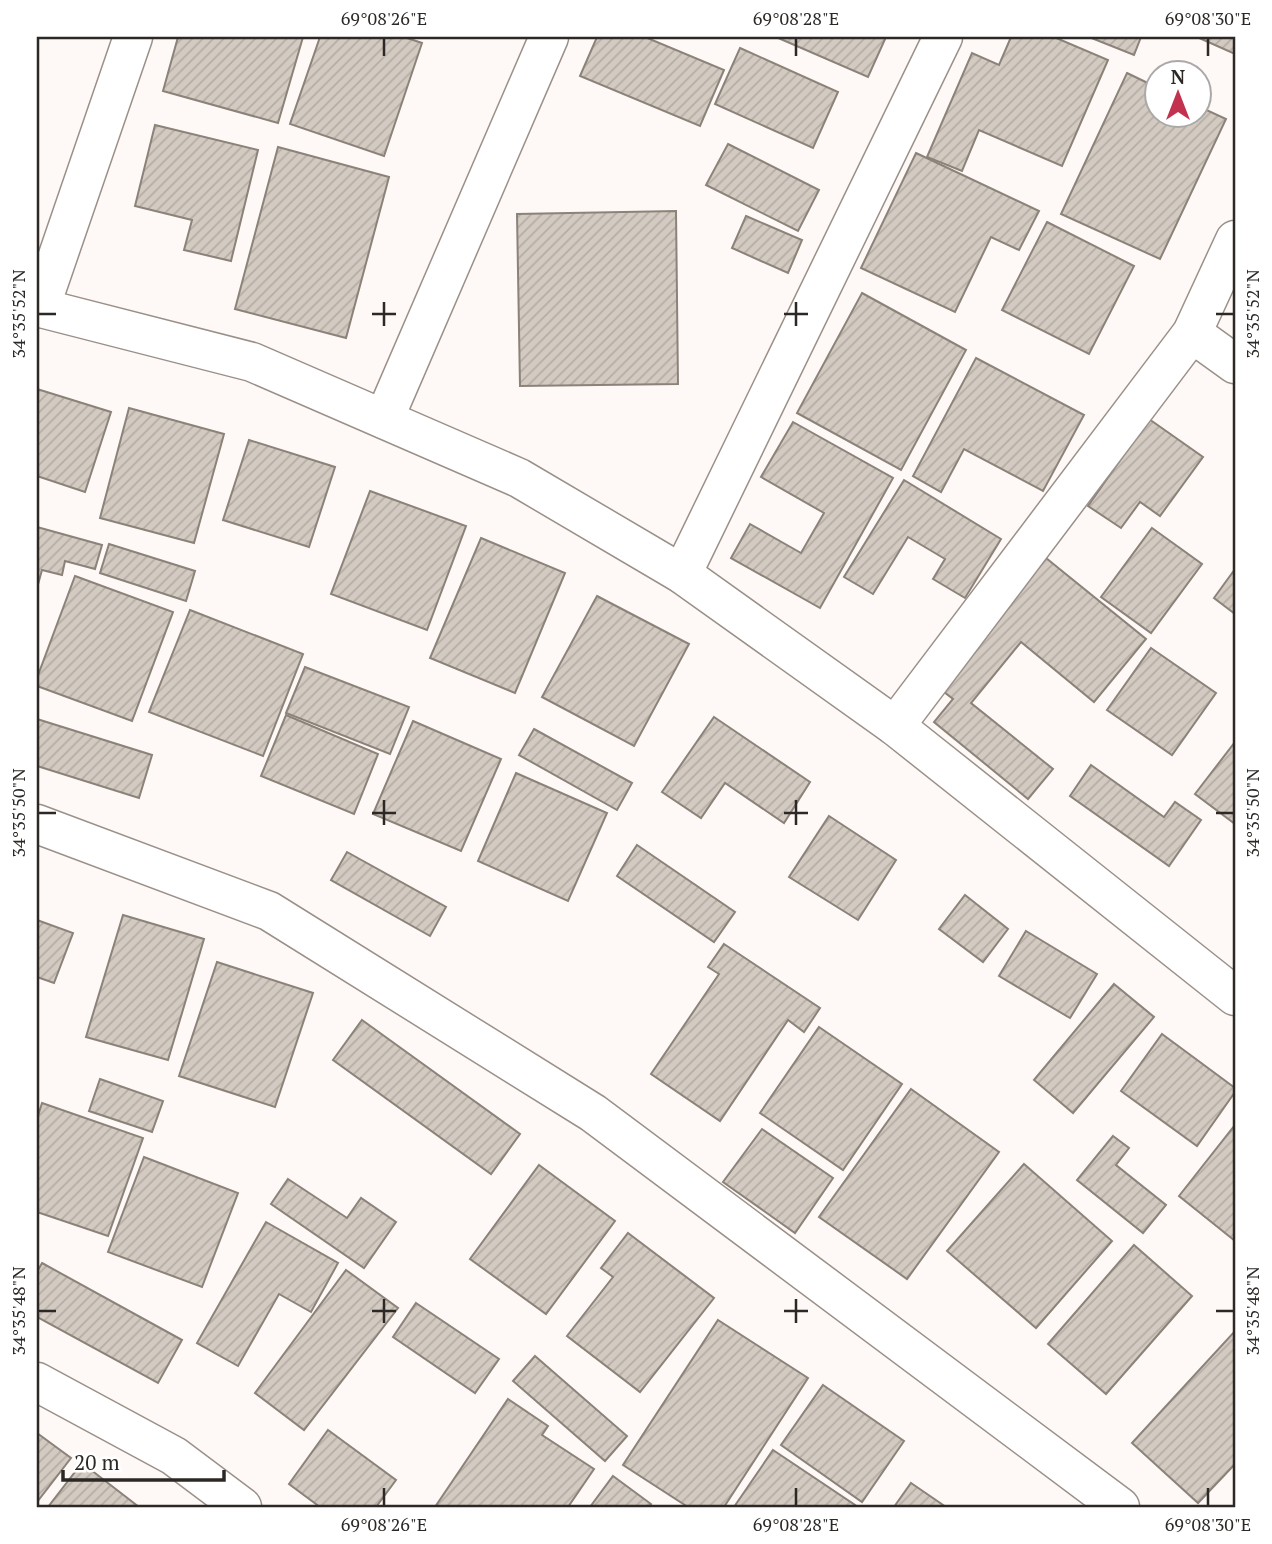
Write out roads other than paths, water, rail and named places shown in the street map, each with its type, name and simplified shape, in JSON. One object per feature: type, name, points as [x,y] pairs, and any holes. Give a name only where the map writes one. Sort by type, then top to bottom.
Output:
[{"type":"street","points":[[133,37],[38,307],[252,362],[519,478],[682,574],[895,726],[1235,996]]},
{"type":"street","points":[[384,419],[549,37]]},
{"type":"street","points":[[682,574],[943,37]]},
{"type":"street","points":[[895,726],[1192,333],[1235,240]]},
{"type":"street","points":[[1192,333],[1235,364]]},
{"type":"street","points":[[37,824],[269,911],[593,1112],[1120,1507]]},
{"type":"street","points":[[37,1382],[174,1456],[242,1507]]}]
